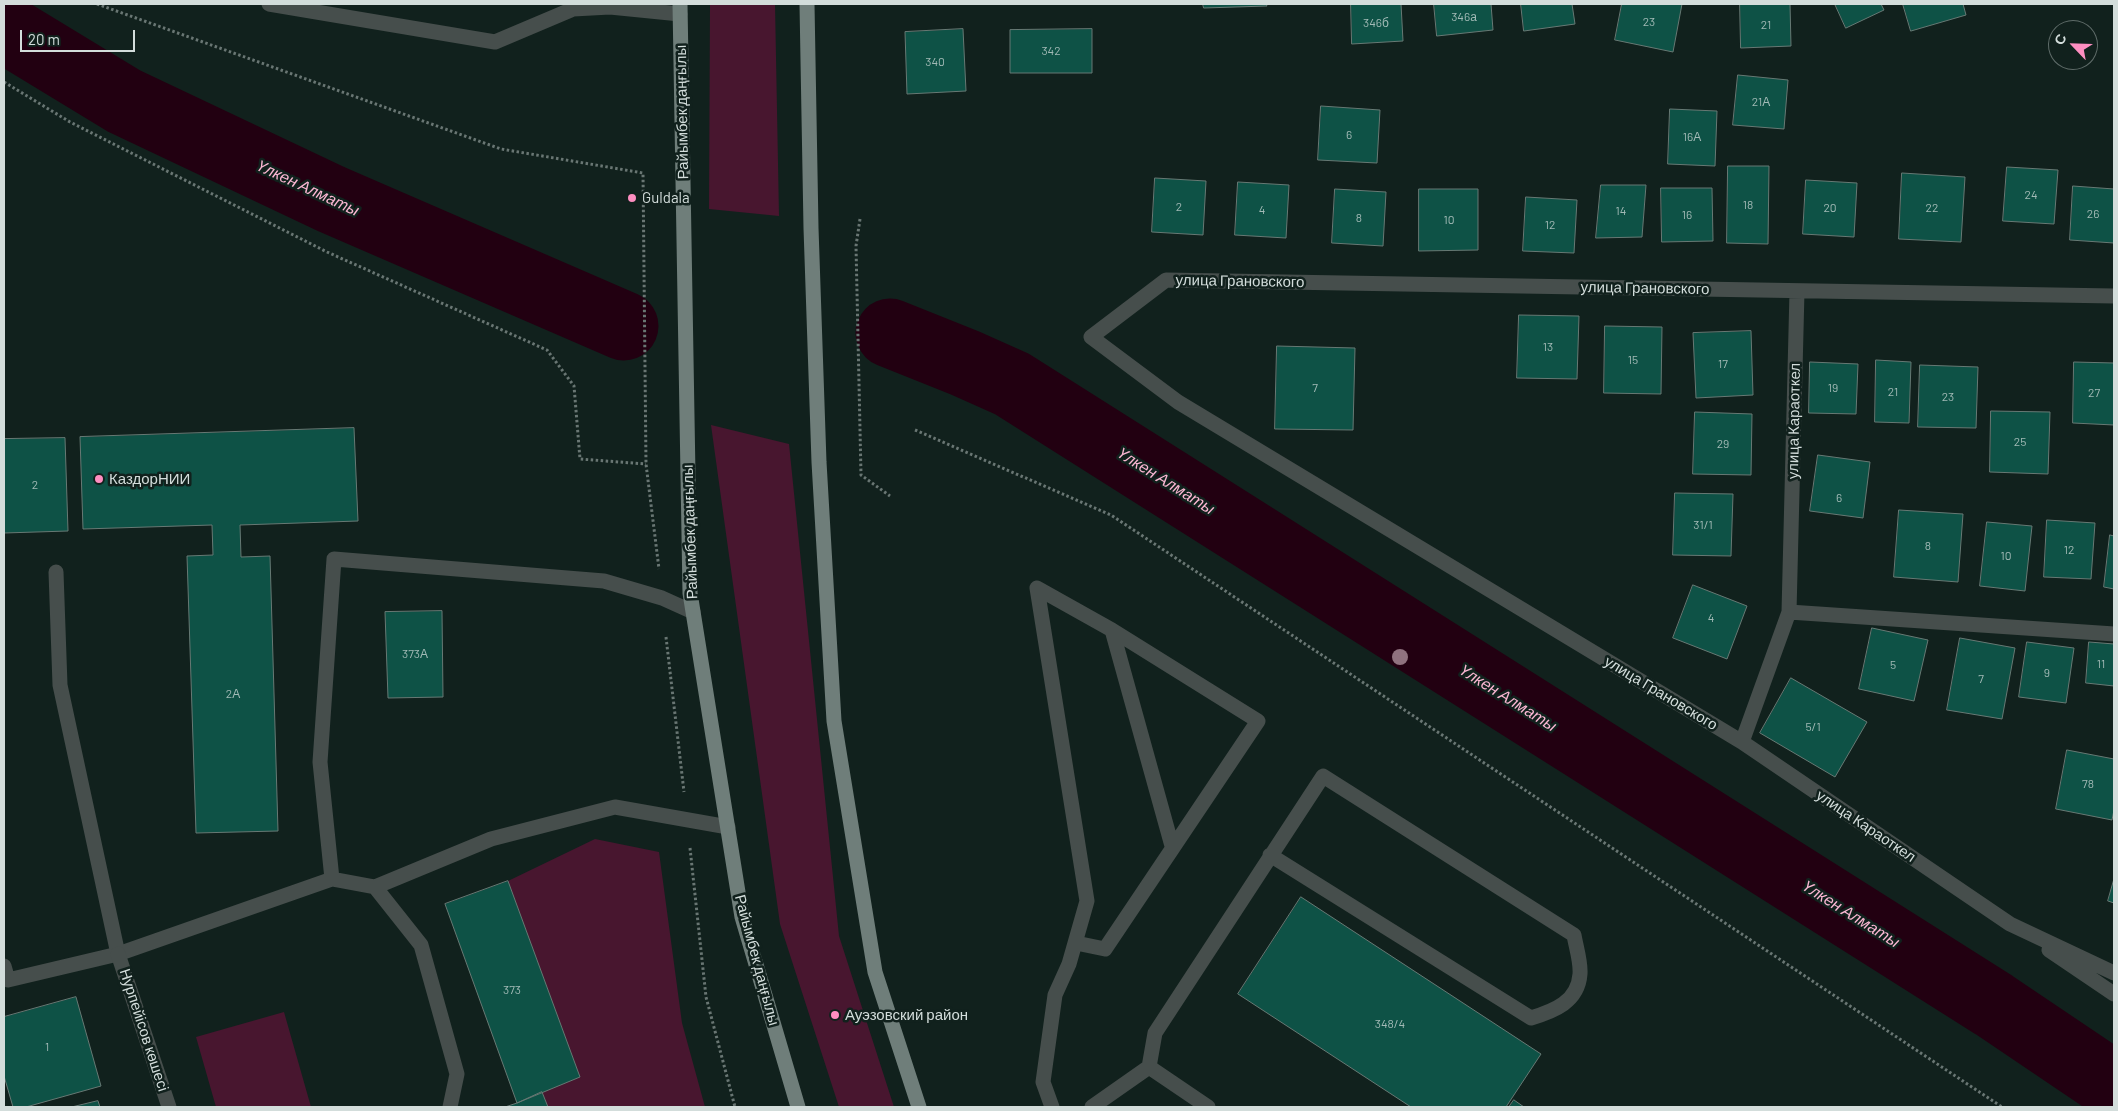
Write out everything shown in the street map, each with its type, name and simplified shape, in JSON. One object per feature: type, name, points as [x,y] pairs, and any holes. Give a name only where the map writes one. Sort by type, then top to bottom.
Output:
[{"type":"main road","points":[[807,4],[811,218],[819,462],[834,721],[875,972],[919,1107]]},
{"type":"main road","name":"Райымбек даңғылы","points":[[680,9],[690,593],[742,917],[798,1107]]},
{"type":"street","points":[[269,4],[495,42],[573,9],[610,7],[680,9]]},
{"type":"street","name":"улица Грановского","points":[[1742,742],[1178,402],[1091,337],[1166,280],[2114,296]]},
{"type":"street","name":"улица Караоткел","points":[[1797,291],[1789,612],[1742,742],[2010,924],[2114,973]]},
{"type":"street","points":[[332,879],[320,762],[334,559],[604,581],[662,598],[693,612]]},
{"type":"street","name":"Нурпейісов көшесі","points":[[56,572],[60,685],[118,954],[169,1107]]},
{"type":"street","points":[[1052,1107],[1043,1082],[1055,995],[1069,964],[1087,901],[1037,588],[1112,630],[1258,721],[1104,949],[1076,943]]},
{"type":"street","points":[[1789,612],[2114,634]]},
{"type":"street","points":[[1112,630],[1172,846]]},
{"type":"street","points":[[1092,1107],[1149,1067],[1155,1034],[1270,855],[1323,776],[1574,935],[1580,974],[1572,998],[1551,1012],[1531,1018],[1270,855]]},
{"type":"street","points":[[4,966],[8,980],[118,954],[332,879],[375,887],[491,839],[615,807],[728,827]]},
{"type":"street","points":[[375,887],[421,946],[457,1074],[450,1107]]},
{"type":"street","points":[[2010,924],[2114,994]]},
{"type":"street","points":[[1149,1067],[1208,1107]]},
{"type":"path","points":[[97,4],[501,149],[642,173],[646,464],[688,820],[706,997],[735,1107]]},
{"type":"path","points":[[4,82],[70,122],[327,252],[547,350],[574,386],[580,459],[646,464]]},
{"type":"path","points":[[860,219],[856,246],[861,475],[890,496]]},
{"type":"path","points":[[914,430],[1112,515],[2002,1107]]},
{"type":"shaded area","points":[[710,4],[775,4],[779,216],[709,209]]},
{"type":"shaded area","points":[[711,425],[789,444],[839,936],[894,1107],[839,1107],[780,924]]},
{"type":"shaded area","points":[[595,839],[659,852],[682,1023],[705,1107],[548,1107],[542,1092],[580,1077],[508,881]]},
{"type":"shaded area","points":[[284,1012],[311,1107],[216,1107],[196,1037]]},
{"type":"building","points":[[1203,4],[1266,4],[1267,6],[1204,8]]},
{"type":"building","points":[[1351,4],[1401,4],[1403,41],[1352,44]]},
{"type":"building","points":[[1434,4],[1491,4],[1493,30],[1437,36]]},
{"type":"building","points":[[1521,4],[1572,4],[1575,24],[1524,31]]},
{"type":"building","points":[[1622,4],[1682,4],[1673,52],[1615,40]]},
{"type":"building","points":[[1740,4],[1790,4],[1791,46],[1741,48]]},
{"type":"building","points":[[1835,4],[1881,4],[1884,10],[1846,28]]},
{"type":"building","points":[[1903,4],[1963,4],[1966,15],[1911,31]]},
{"type":"building","points":[[963,29],[966,91],[907,94],[905,32]]},
{"type":"building","points":[[1092,29],[1092,73],[1010,73],[1010,30]]},
{"type":"building","points":[[1738,75],[1788,80],[1784,129],[1733,125]]},
{"type":"building","points":[[1321,106],[1380,110],[1377,163],[1318,160]]},
{"type":"building","points":[[1670,109],[1717,111],[1715,166],[1668,164]]},
{"type":"building","points":[[1728,166],[1769,166],[1768,244],[1727,243]]},
{"type":"building","points":[[2007,167],[2058,170],[2054,224],[2003,221]]},
{"type":"building","points":[[1902,173],[1965,177],[1961,242],[1899,239]]},
{"type":"building","points":[[1155,178],[1206,181],[1203,235],[1152,232]]},
{"type":"building","points":[[1806,180],[1857,183],[1854,237],[1803,234]]},
{"type":"building","points":[[1238,182],[1289,185],[1286,238],[1235,235]]},
{"type":"building","points":[[1601,185],[1646,185],[1642,237],[1596,238]]},
{"type":"building","points":[[2073,186],[2114,189],[2114,243],[2070,240]]},
{"type":"building","points":[[1661,188],[1712,188],[1713,241],[1662,242]]},
{"type":"building","points":[[1335,189],[1386,192],[1383,246],[1332,243]]},
{"type":"building","points":[[1419,189],[1478,189],[1478,250],[1419,251]]},
{"type":"building","points":[[1526,197],[1577,200],[1574,253],[1523,251]]},
{"type":"building","points":[[1519,315],[1579,316],[1577,379],[1517,378]]},
{"type":"building","points":[[1605,326],[1662,327],[1661,394],[1604,393]]},
{"type":"building","points":[[1751,331],[1753,395],[1696,398],[1693,333]]},
{"type":"building","points":[[1277,346],[1355,348],[1353,430],[1275,429]]},
{"type":"building","points":[[1876,360],[1911,362],[1909,423],[1875,422]]},
{"type":"building","points":[[1810,362],[1858,364],[1856,414],[1809,413]]},
{"type":"building","points":[[2074,362],[2114,363],[2114,425],[2073,423]]},
{"type":"building","points":[[1920,365],[1978,367],[1976,428],[1918,427]]},
{"type":"building","points":[[1991,411],[2050,412],[2048,474],[1990,472]]},
{"type":"building","points":[[1695,412],[1752,414],[1751,475],[1693,474]]},
{"type":"building","points":[[354,428],[358,521],[240,525],[241,557],[270,556],[278,831],[196,833],[187,556],[213,555],[212,525],[83,529],[80,437]]},
{"type":"building","points":[[65,438],[68,531],[4,533],[4,439]]},
{"type":"building","points":[[1818,455],[1870,462],[1863,518],[1810,511]]},
{"type":"building","points":[[1675,493],[1733,494],[1731,556],[1673,555]]},
{"type":"building","points":[[1899,510],[1963,514],[1958,582],[1894,577]]},
{"type":"building","points":[[2047,520],[2095,523],[2091,579],[2044,577]]},
{"type":"building","points":[[1987,522],[2032,526],[2025,591],[1980,586]]},
{"type":"building","points":[[2110,535],[2114,536],[2114,589],[2104,587]]},
{"type":"building","points":[[1693,585],[1747,606],[1727,659],[1673,638]]},
{"type":"building","points":[[442,611],[443,697],[388,698],[385,612]]},
{"type":"building","points":[[1872,628],[1928,640],[1914,701],[1859,689]]},
{"type":"building","points":[[1960,638],[2015,648],[2002,719],[1947,710]]},
{"type":"building","points":[[2027,642],[2074,648],[2066,703],[2019,697]]},
{"type":"building","points":[[2089,642],[2114,644],[2114,686],[2086,683]]},
{"type":"building","points":[[1791,678],[1867,722],[1835,777],[1760,733]]},
{"type":"building","points":[[2067,750],[2114,759],[2114,810],[2112,820],[2056,809]]},
{"type":"building","points":[[2114,879],[2114,903],[2108,901]]},
{"type":"building","points":[[508,881],[580,1077],[517,1103],[445,904]]},
{"type":"building","points":[[1301,897],[1541,1054],[1506,1107],[1411,1107],[1238,994]]},
{"type":"building","points":[[76,997],[101,1086],[26,1107],[13,1107],[4,1076],[4,1017]]},
{"type":"building","points":[[542,1092],[548,1107],[505,1107],[517,1103]]},
{"type":"building","points":[[1514,1100],[1524,1107],[1509,1107]]},
{"type":"building","points":[[98,1101],[100,1107],[72,1107]]},
{"type":"waterway","name":"Үлкен Алматы","points":[[4,28],[124,101],[331,199],[624,326]]},
{"type":"waterway","name":"Үлкен Алматы","points":[[890,333],[1012,384],[1994,1005],[2114,1086]]},
{"type":"place","name":"Guldala","points":[[632,198]]},
{"type":"place","name":"КаздорНИИ","points":[[99,479]]},
{"type":"place","name":"Ауэзовский район","points":[[835,1015]]}]
